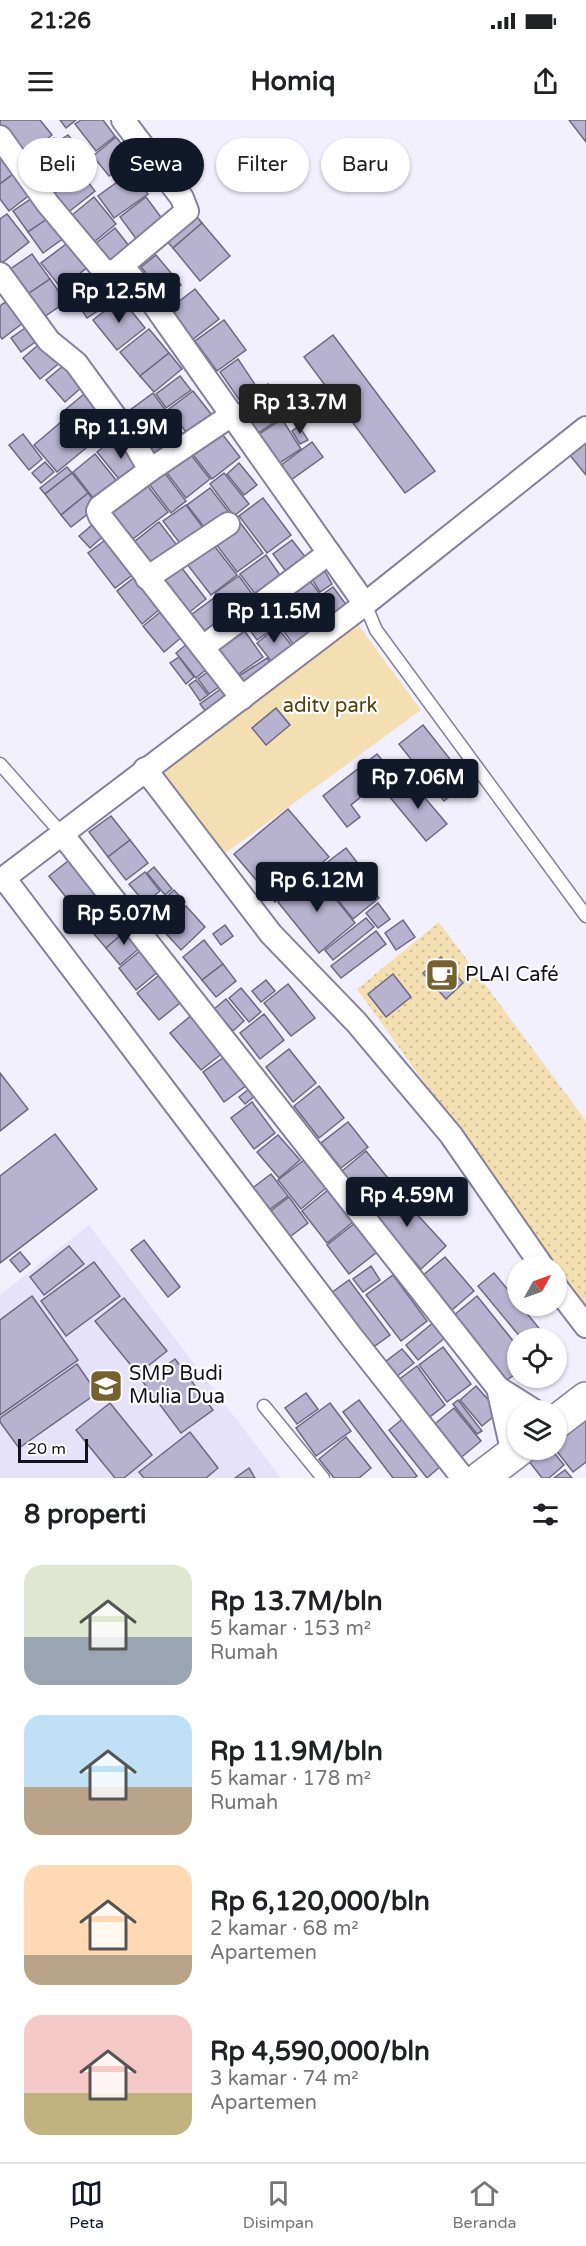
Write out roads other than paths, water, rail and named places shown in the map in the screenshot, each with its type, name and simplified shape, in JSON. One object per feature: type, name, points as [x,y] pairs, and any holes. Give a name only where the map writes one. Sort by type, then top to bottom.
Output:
[{"type":"main road","points":[[567,1414],[586,1399]]},
{"type":"main road","points":[[481,1478],[507,1458]]},
{"type":"street","points":[[113,273],[187,211],[182,198],[123,120]]},
{"type":"street","points":[[0,137],[48,204],[104,271],[127,272],[150,299],[365,604]]},
{"type":"street","points":[[0,274],[49,341],[76,363],[135,444],[150,470]]},
{"type":"street","points":[[233,414],[150,470],[105,503],[98,511],[147,578],[242,698]]},
{"type":"street","points":[[463,1478],[311,1284],[2,879],[365,604],[586,428]]},
{"type":"street","points":[[147,578],[228,524]]},
{"type":"street","points":[[203,647],[329,553]]},
{"type":"street","points":[[145,769],[271,934],[356,1022],[451,1135],[535,1256]]},
{"type":"street","points":[[62,834],[498,1388],[517,1400]]},
{"type":"street","points":[[567,1301],[586,1326]]},
{"type":"street","points":[[498,1388],[507,1420]]},
{"type":"lane","points":[[365,604],[376,630],[586,916]]},
{"type":"lane","points":[[0,764],[62,834]]},
{"type":"lane","points":[[264,1406],[323,1478]]},
{"type":"place","name":"PLAI Café","points":[[442,975]]},
{"type":"place","name":"SMP Budi Mulia Dua","points":[[106,1386]]},
{"type":"park label","name":"aditv park","points":[[330,706]]}]
